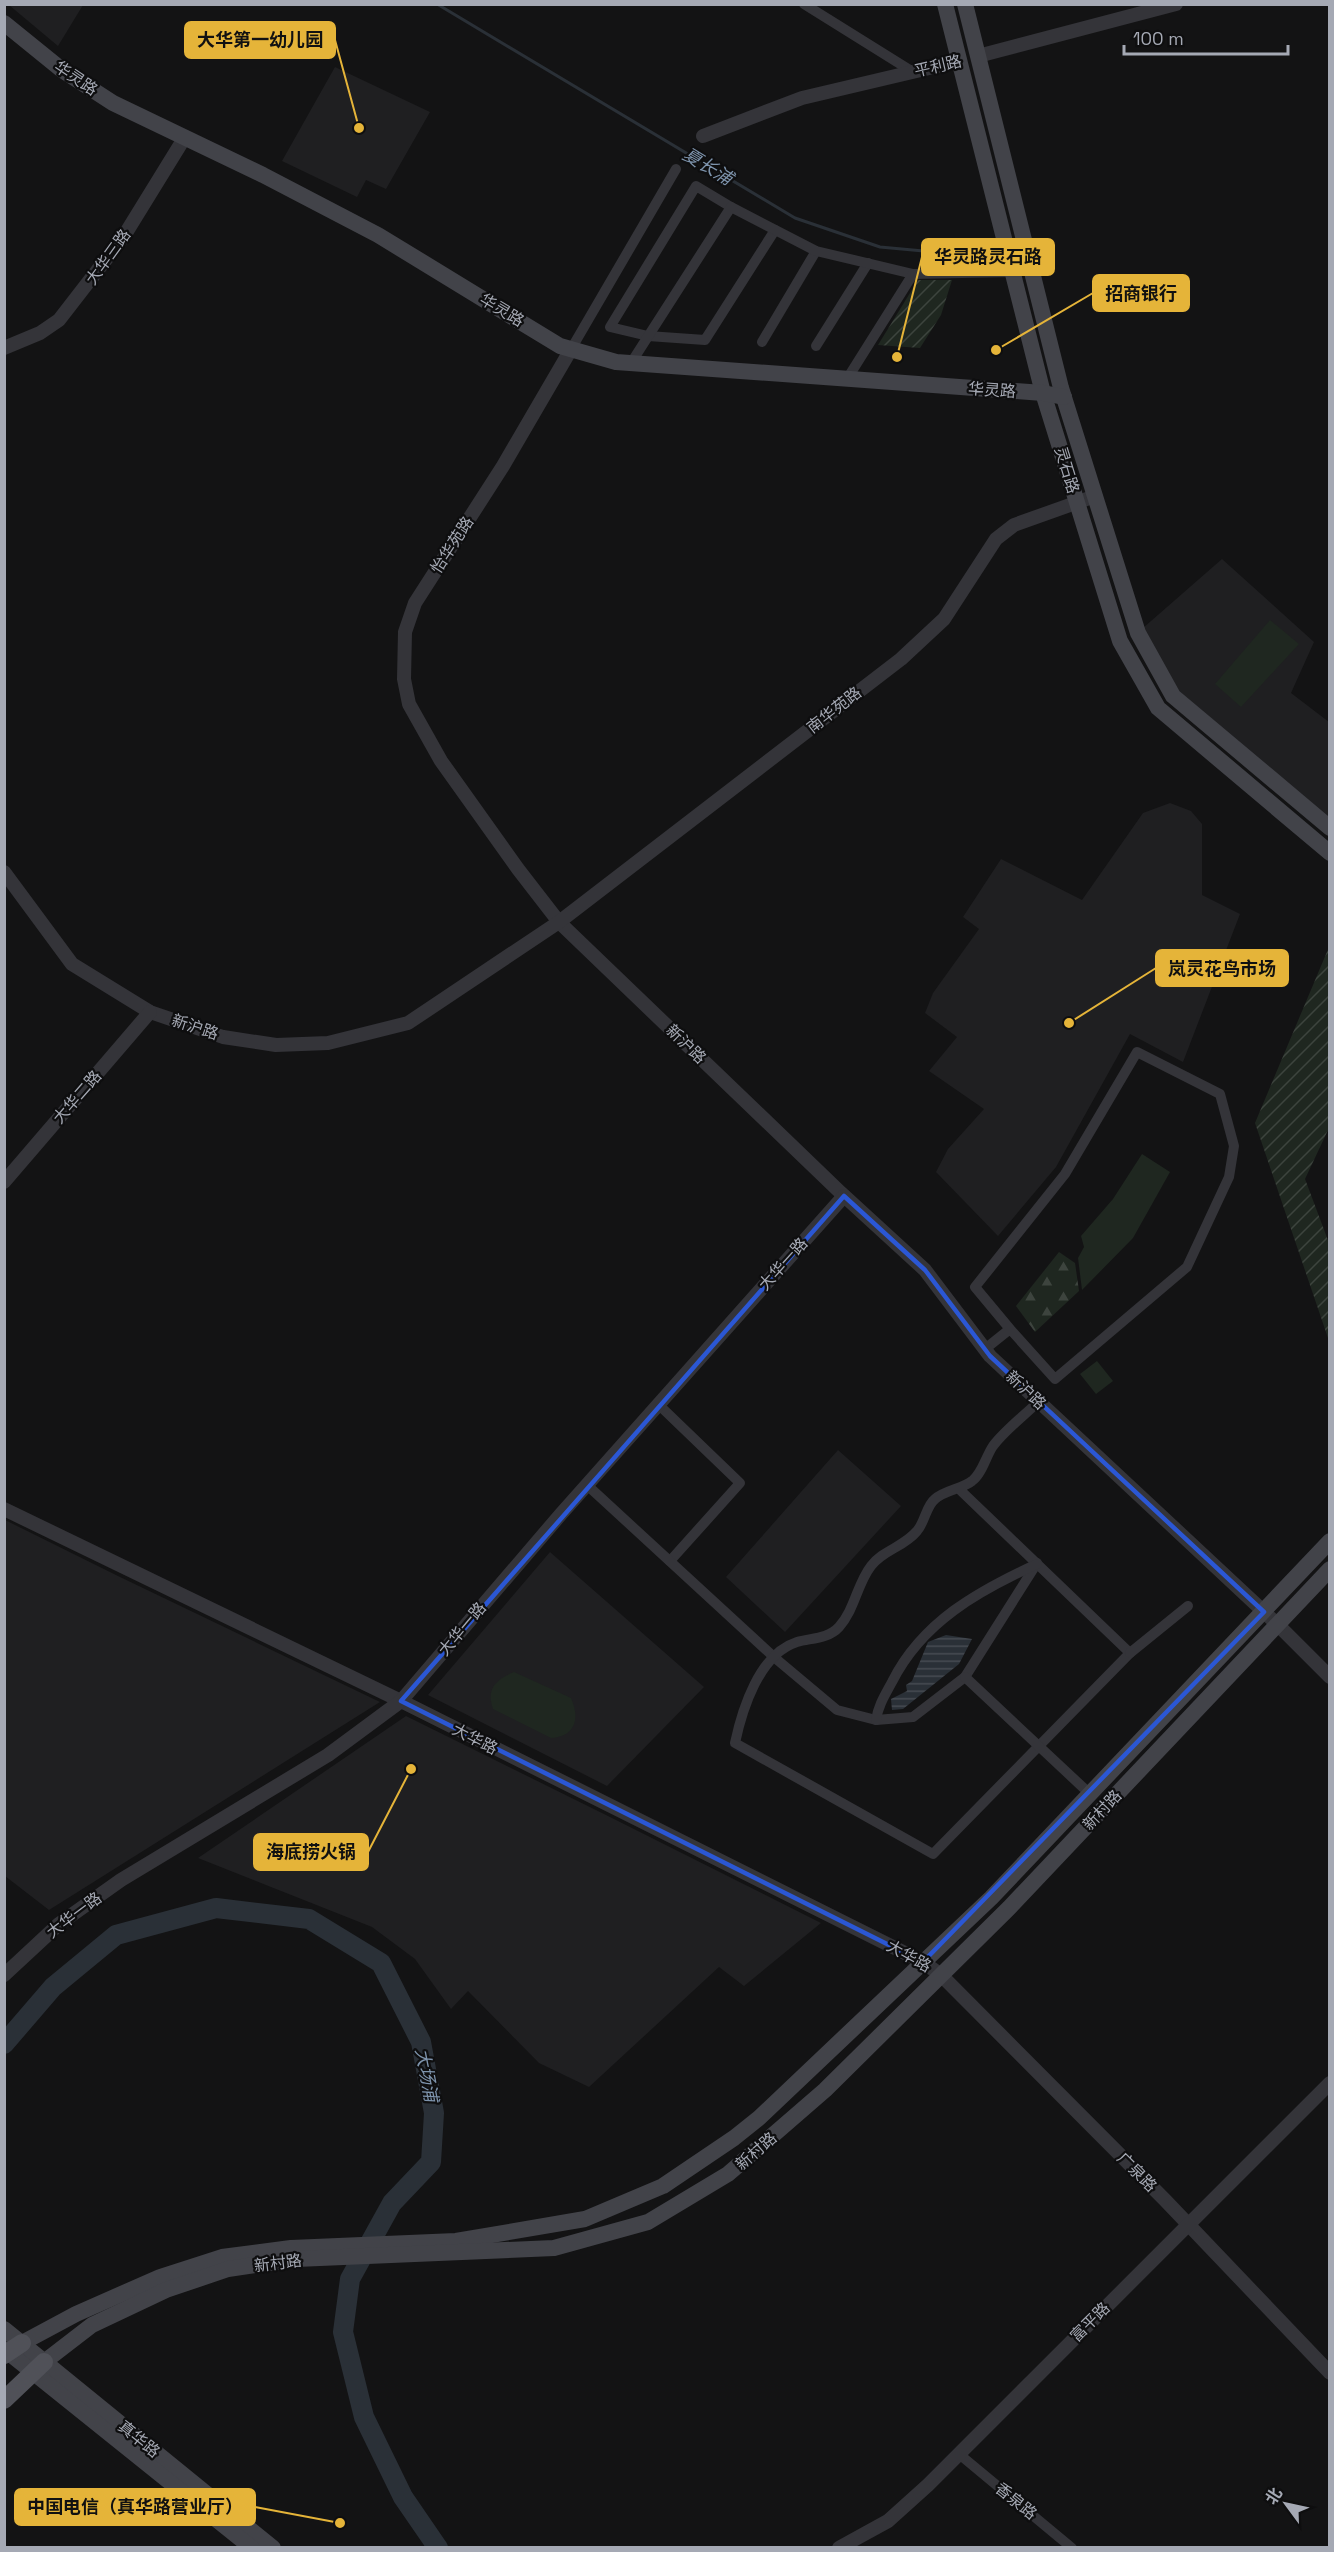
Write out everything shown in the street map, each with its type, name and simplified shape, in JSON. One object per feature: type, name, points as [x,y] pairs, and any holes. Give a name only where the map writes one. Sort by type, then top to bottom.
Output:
[{"type":"main road","name":"灵石路","points":[[945,4],[1042,393],[1120,641],[1158,708],[1329,853]]},
{"type":"main road","name":"灵石路","points":[[965,4],[1064,397],[1138,633],[1173,696],[1329,828]]},
{"type":"main road","name":"华灵路","points":[[4,23],[62,70],[96,92],[378,235],[570,351],[631,363],[1042,393],[1064,397]]},
{"type":"main road","name":"新村路","points":[[409,2249],[585,2219],[663,2186],[734,2138],[759,2118],[991,1898],[1329,1541]]},
{"type":"main road","name":"新村路","points":[[4,2400],[38,2366],[92,2325],[166,2290],[228,2269],[328,2252],[554,2248],[648,2222],[728,2174],[825,2090],[1009,1908],[1329,1569]]},
{"type":"main road","name":"新村路","points":[[10,2350],[76,2314],[181,2270],[222,2257],[291,2248],[328,2252]]},
{"type":"main road","name":"真华路","points":[[4,2329],[10,2350],[38,2366],[273,2547]]},
{"type":"main road","name":"真华路","points":[[38,2366],[252,2547]]},
{"type":"street","points":[[804,4],[913,72]]},
{"type":"street","name":"平利路","points":[[703,136],[802,98],[959,61],[1176,4]]},
{"type":"street","name":"大华三路","points":[[4,348],[40,333],[59,320],[119,244],[185,137]]},
{"type":"street","name":"怡华苑路","points":[[560,922],[518,869],[441,761],[409,704],[404,667],[405,632],[415,603],[503,466],[676,169]]},
{"type":"street","points":[[775,230],[705,340],[648,336],[610,327],[696,186],[816,251],[913,274],[1012,272]]},
{"type":"street","points":[[631,363],[731,207]]},
{"type":"street","points":[[762,342],[816,251]]},
{"type":"street","points":[[816,346],[868,264]]},
{"type":"street","points":[[847,379],[913,274]]},
{"type":"street","name":"南华苑路","points":[[560,922],[901,659],[945,619],[996,539],[1014,525],[1095,496]]},
{"type":"street","name":"新沪路","points":[[4,872],[72,964],[150,1012],[223,1037],[276,1045],[328,1043],[408,1023],[560,922],[844,1196],[925,1270],[985,1349],[1277,1624],[1329,1677]]},
{"type":"street","name":"大华二路","points":[[4,1182],[150,1012]]},
{"type":"street","points":[[1137,1052],[1220,1094],[1234,1146],[1229,1177],[1187,1267],[1055,1379],[1010,1329],[975,1287],[1065,1174],[1137,1052]]},
{"type":"street","name":"大华一路","points":[[4,1975],[59,1923],[112,1886],[328,1755],[401,1701],[587,1485],[844,1196]]},
{"type":"street","points":[[985,1349],[1010,1329]]},
{"type":"street","points":[[1039,1401],[993,1446],[973,1481],[934,1499],[919,1529],[870,1567],[855,1602],[838,1628],[817,1639],[796,1642],[775,1658],[760,1674],[742,1710],[735,1743],[933,1854],[1130,1653],[1188,1606]]},
{"type":"street","points":[[659,1405],[740,1483],[670,1561]]},
{"type":"street","points":[[587,1485],[775,1658],[837,1710],[876,1720],[913,1717],[965,1677],[1037,1563]]},
{"type":"street","points":[[958,1488],[1130,1653]]},
{"type":"street","name":"大华路","points":[[4,1509],[401,1701],[923,1962],[941,1975]]},
{"type":"street","points":[[876,1720],[878,1710],[896,1673],[918,1640],[983,1589],[1037,1563]]},
{"type":"street","points":[[965,1677],[1090,1794]]},
{"type":"street","name":"广泉路","points":[[941,1975],[1187,2224],[1329,2373]]},
{"type":"street","name":"富平路","points":[[839,2547],[888,2521],[959,2454],[1329,2083]]},
{"type":"street","name":"香泉路","points":[[959,2454],[1072,2547]]},
{"type":"highlighted area","points":[[844,1196],[925,1270],[990,1356],[1264,1612],[923,1962],[401,1701]]},
{"type":"shaded area","points":[[9,5],[83,5],[58,46]]},
{"type":"shaded area","points":[[335,67],[430,112],[386,189],[366,180],[357,197],[282,161]]},
{"type":"shaded area","points":[[1222,559],[1314,642],[1291,693],[1329,722],[1329,819],[1179,691],[1143,628]]},
{"type":"shaded area","points":[[1170,803],[1191,811],[1202,824],[1202,895],[1240,914],[1183,1062],[1130,1034],[1056,1167],[998,1236],[936,1172],[948,1149],[984,1109],[929,1071],[957,1037],[925,1013],[933,993],[979,929],[963,917],[1001,859],[1082,900],[1143,813]]},
{"type":"shaded area","points":[[838,1450],[901,1506],[785,1632],[726,1577]]},
{"type":"shaded area","points":[[5,1520],[380,1702],[49,1910],[5,1876]]},
{"type":"shaded area","points":[[550,1552],[704,1687],[607,1786],[428,1695]]},
{"type":"shaded area","points":[[946,1635],[972,1639],[959,1664],[903,1709],[892,1710],[891,1699],[907,1691],[906,1685],[912,1681],[928,1642]]},
{"type":"shaded area","points":[[406,1716],[821,1923],[744,1986],[719,1967],[589,2087],[539,2063],[468,1991],[451,2009],[415,1959],[372,1927],[198,1858]]},
{"type":"green space","points":[[918,280],[952,280],[941,315],[920,348],[878,345]]},
{"type":"green space","points":[[1270,620],[1299,644],[1241,707],[1215,684]]},
{"type":"green space","points":[[1329,947],[1329,1128],[1305,1179],[1329,1243],[1329,1341],[1255,1123]]},
{"type":"green space","points":[[1142,1154],[1170,1172],[1133,1238],[1082,1290],[1078,1258],[1084,1247],[1081,1236],[1113,1199]]},
{"type":"green space","points":[[1059,1252],[1075,1263],[1079,1291],[1035,1332],[1016,1306]]},
{"type":"green space","points":[[1097,1361],[1113,1381],[1096,1394],[1080,1374]]},
{"type":"green space","points":[[514,1672],[571,1698],[575,1719],[571,1730],[559,1737],[551,1738],[493,1709],[491,1696],[494,1686],[502,1678]]},
{"type":"waterway","name":"夏长浦","points":[[437,4],[795,218],[880,247],[956,254],[1003,262]]},
{"type":"waterway","name":"大场浦","points":[[4,2044],[53,1987],[116,1935],[216,1908],[309,1919],[381,1963],[421,2042],[434,2113],[431,2162],[392,2203],[350,2279],[343,2332],[364,2417],[403,2497],[438,2548]]},
{"type":"place","name":"大华第一幼儿园","points":[[359,128]]},
{"type":"place","name":"招商银行","points":[[996,350]]},
{"type":"place","name":"华灵路灵石路","points":[[897,357]]},
{"type":"place","name":"岚灵花鸟市场","points":[[1069,1023]]},
{"type":"place","name":"海底捞火锅","points":[[411,1769]]},
{"type":"place","name":"中国电信（真华路营业厅）","points":[[340,2523]]}]
